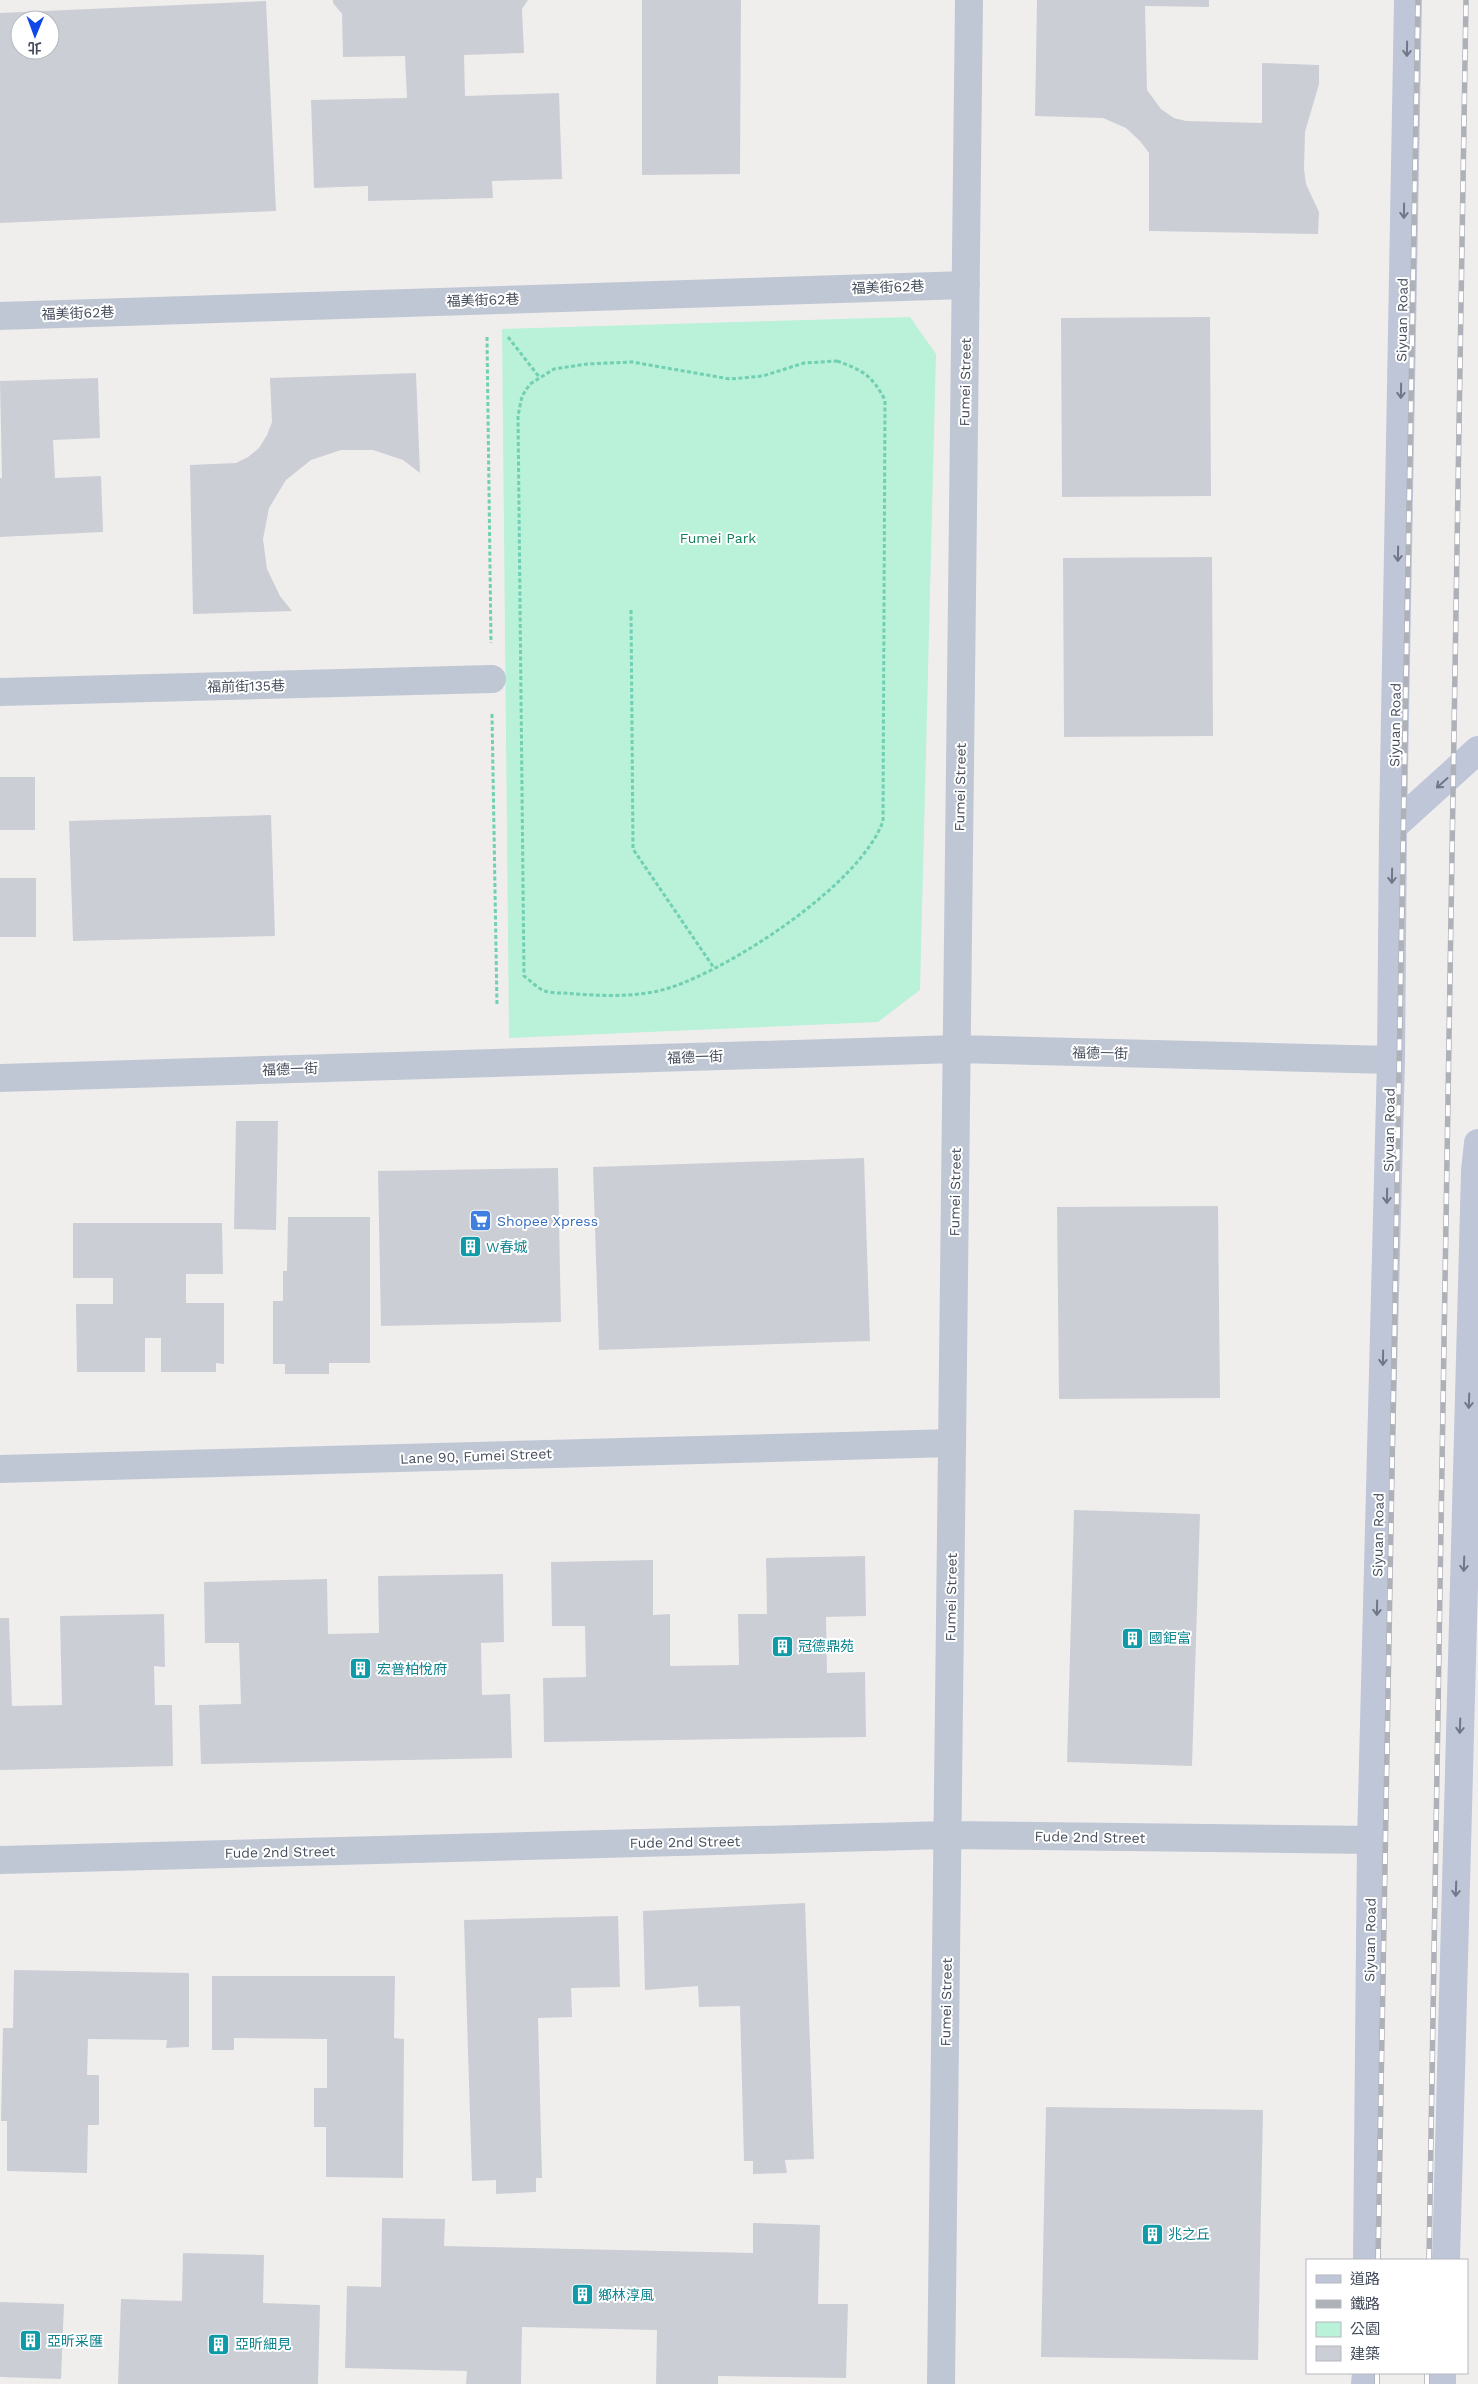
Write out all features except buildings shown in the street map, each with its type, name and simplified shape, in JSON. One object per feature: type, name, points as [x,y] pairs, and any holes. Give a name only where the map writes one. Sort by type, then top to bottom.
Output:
[{"type":"main road","name":"Siyuan Road","points":[[1367,2259],[1371,1840],[1391,1060],[1393,827],[1408,0]]},
{"type":"main road","points":[[1393,827],[1478,750]]},
{"type":"main road","points":[[1446,2259],[1474,1201],[1478,1143]]},
{"type":"street","name":"Fumei Street","points":[[941,2384],[969,0]]},
{"type":"street","name":"福美街62巷","points":[[0,316],[966,285]]},
{"type":"street","name":"福前街135巷","points":[[0,692],[492,679]]},
{"type":"street","name":"福德一街","points":[[0,1078],[957,1049],[1391,1060]]},
{"type":"street","name":"Lane 90, Fumei Street","points":[[0,1470],[952,1443]]},
{"type":"street","name":"Fude 2nd Street","points":[[0,1860],[948,1835],[1371,1840]]},
{"type":"path","points":[[502,329],[540,378]]},
{"type":"path","points":[[837,361],[862,370],[878,386],[885,400],[883,822],[878,837],[846,873],[803,912],[734,958],[714,968],[669,988],[609,997],[546,992],[524,976],[518,416],[522,396],[530,384],[554,369],[587,364],[632,362],[730,380],[763,376],[804,363],[837,361]]},
{"type":"path","points":[[631,610],[634,849],[714,968]]},
{"type":"green space","name":"Fumei Park","points":[[910,317],[936,354],[920,990],[878,1022],[509,1038],[502,329]]},
{"type":"railway","points":[[1378,2259],[1418,0]]},
{"type":"railway","points":[[1429,2259],[1466,0]]},
{"type":"railway","points":[[1377,2374],[1377,2384]]},
{"type":"railway","points":[[1427,2374],[1427,2384]]},
{"type":"place","name":"Shopee Xpress","points":[[481,1221]]},
{"type":"place","name":"W春城","points":[[470,1247]]},
{"type":"place","name":"國鉅富","points":[[1133,1638]]},
{"type":"place","name":"冠德鼎苑","points":[[782,1646]]},
{"type":"place","name":"宏普柏悅府","points":[[361,1669]]},
{"type":"place","name":"兆之丘","points":[[1152,2234]]},
{"type":"place","name":"鄉林淳風","points":[[582,2295]]},
{"type":"place","name":"亞昕采匯","points":[[31,2341]]},
{"type":"place","name":"亞昕細見","points":[[219,2344]]}]
